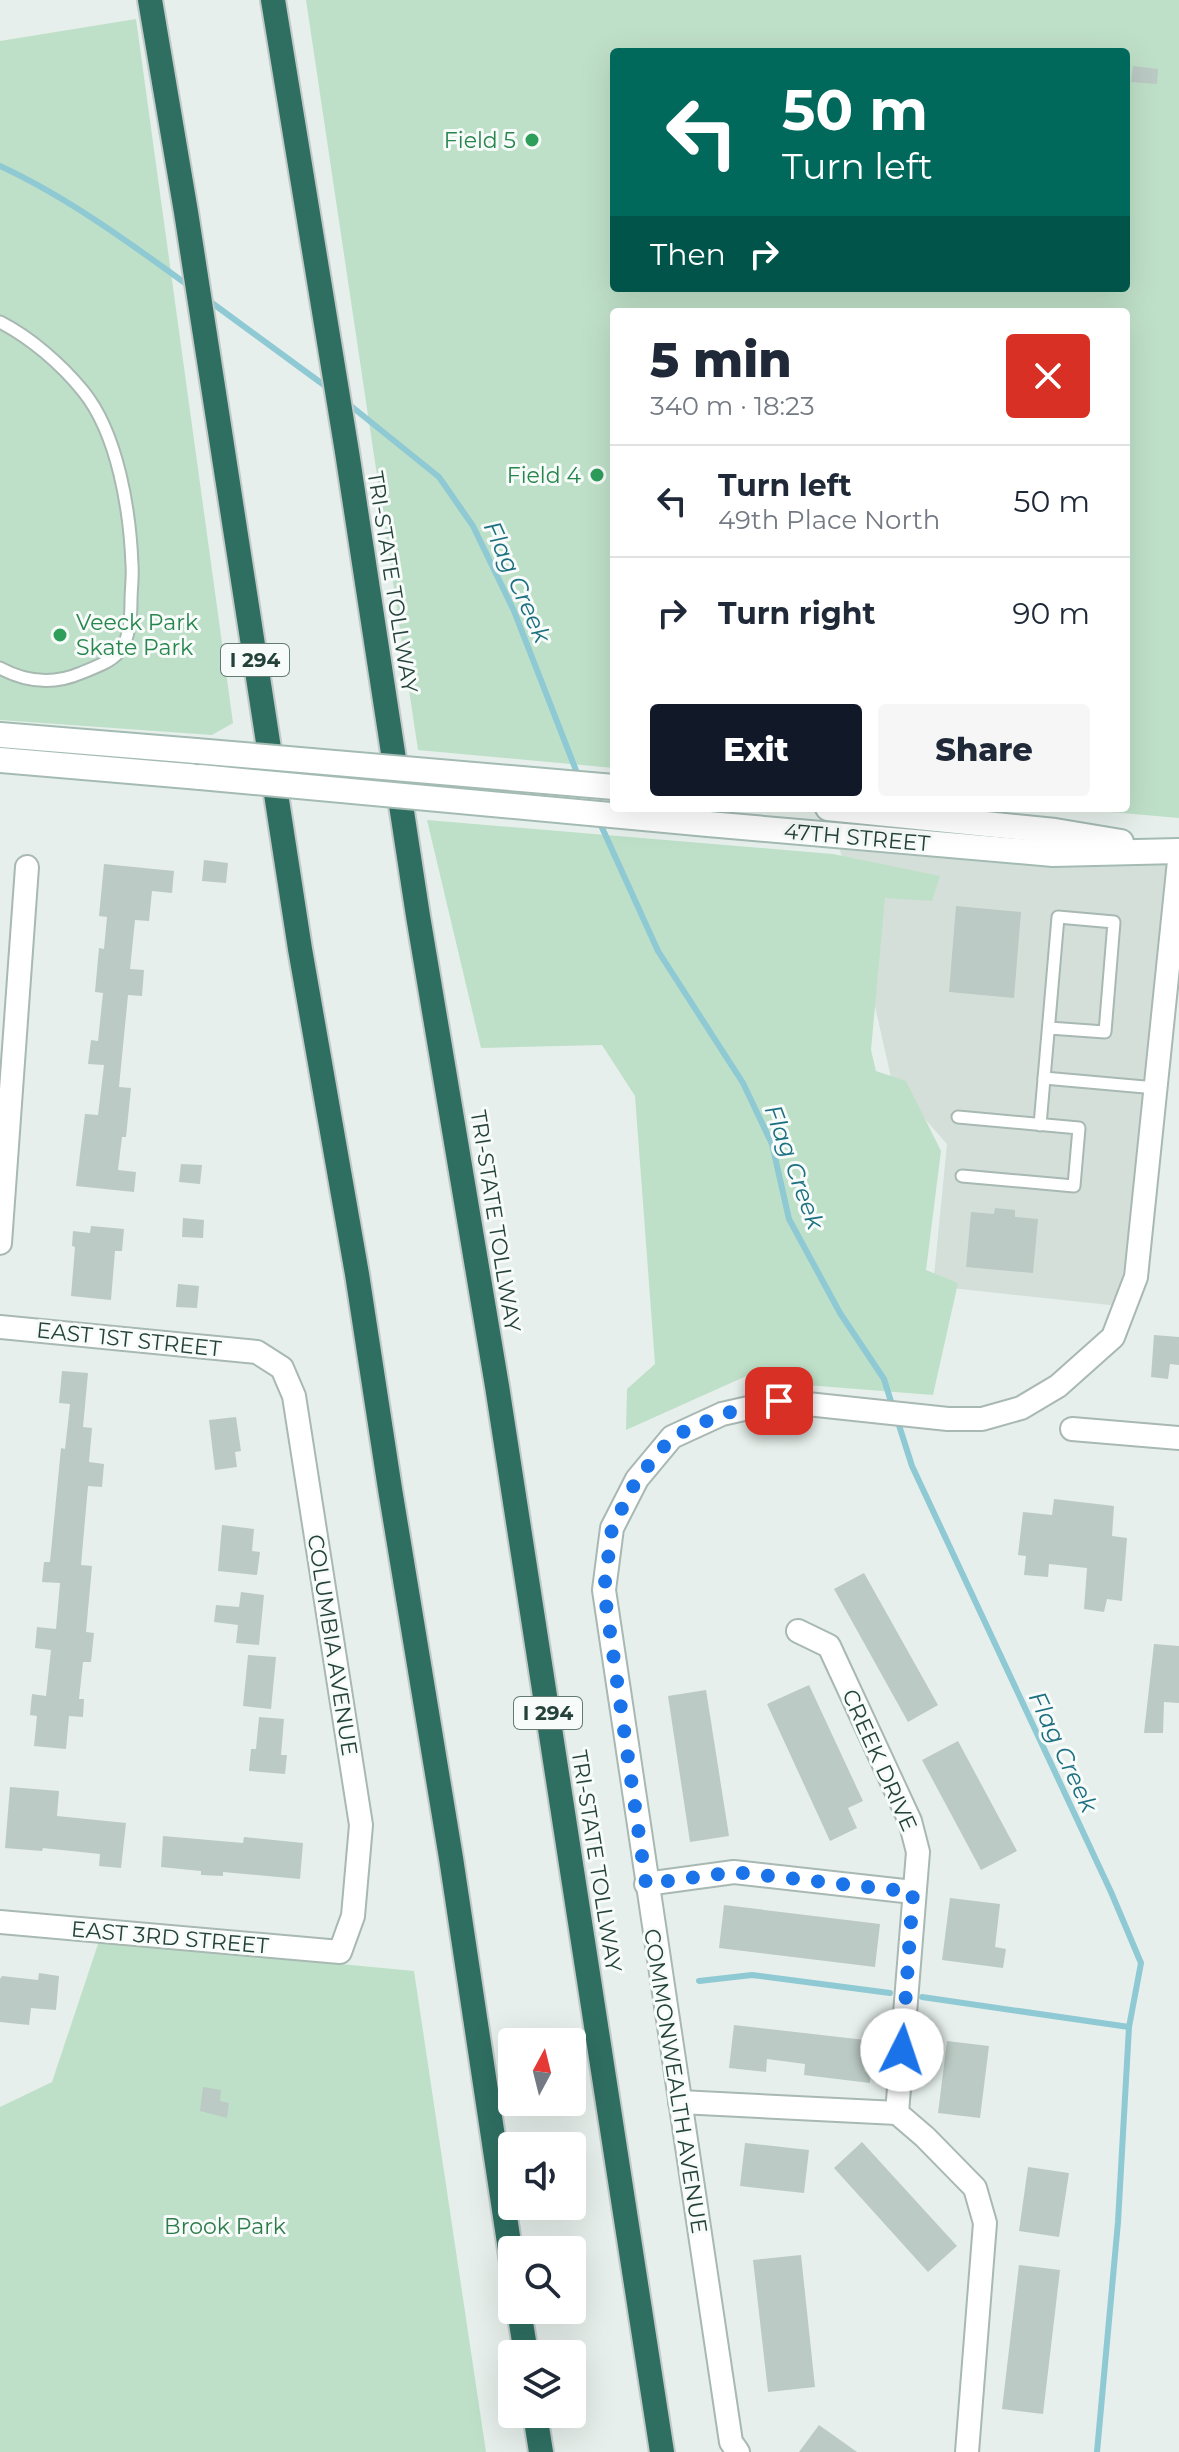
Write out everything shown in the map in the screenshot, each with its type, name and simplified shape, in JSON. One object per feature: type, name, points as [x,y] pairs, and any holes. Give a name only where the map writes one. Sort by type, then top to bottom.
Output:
[{"type":"highway","name":"I 294","points":[[150,0],[186,212],[300,949],[357,1274],[449,1843],[508,2236]]},
{"type":"highway","name":"TRI-STATE TOLLWAY","points":[[273,0],[347,452],[418,916],[502,1418],[662,2452]]},
{"type":"highway","points":[[537,2428],[541,2452]]},
{"type":"main road","points":[[0,735],[610,787]]},
{"type":"main road","name":"47TH STREET","points":[[0,760],[1053,854],[1179,851]]},
{"type":"main road","name":"47TH STREET","points":[[867,812],[1055,831],[1179,851]]},
{"type":"street","name":"COMMONWEALTH AVENUE","points":[[738,2452],[731,2442],[604,1590],[612,1528],[637,1479],[672,1437],[722,1414],[779,1401],[948,1419],[982,1419],[1021,1408],[1058,1386],[1113,1337],[1136,1277],[1179,861]]},
{"type":"street","points":[[0,1243],[27,867]]},
{"type":"street","name":"EAST 1ST STREET","points":[[0,1327],[257,1352]]},
{"type":"street","name":"COLUMBIA AVENUE","points":[[257,1352],[282,1368],[294,1396],[361,1825],[353,1916],[340,1952]]},
{"type":"street","points":[[1072,1429],[1179,1438]]},
{"type":"street","name":"CREEK DRIVE","points":[[798,1631],[829,1646],[910,1821],[918,1852],[897,2113]]},
{"type":"street","points":[[646,1884],[734,1872],[913,1892]]},
{"type":"street","name":"EAST 3RD STREET","points":[[0,1922],[340,1952]]},
{"type":"street","points":[[680,2102],[897,2113],[975,2188],[985,2223],[967,2452]]},
{"type":"lane","points":[[0,322],[49,356],[84,392],[97,414],[121,486],[128,518],[133,578],[125,640],[119,652],[108,661],[77,675],[54,680],[28,680],[0,668]]},
{"type":"lane","points":[[1040,1125],[1058,917],[1114,922],[1105,1032],[1049,1028]]},
{"type":"lane","points":[[1044,1078],[1156,1088]]},
{"type":"lane","points":[[958,1117],[1079,1128],[1074,1186],[962,1176]]},
{"type":"shaded area","points":[[838,841],[1173,856],[1131,1277],[1119,1306],[933,1286],[947,1144],[892,1082]]},
{"type":"green space","points":[[306,0],[1179,0],[1179,818],[1110,812],[1130,812],[1130,308],[610,308],[610,768],[418,750]]},
{"type":"green space","points":[[136,19],[233,723],[212,735],[0,720],[0,41]]},
{"type":"green space","points":[[427,820],[833,854],[940,876],[932,901],[885,898],[871,1050],[876,1071],[906,1081],[941,1151],[926,1270],[958,1283],[933,1395],[793,1384],[762,1369],[626,1430],[627,1389],[655,1364],[635,1096],[602,1045],[481,1048]]},
{"type":"green space","name":"Brook Park","points":[[99,1941],[414,1971],[486,2452],[0,2452],[0,2107],[52,2082]]},
{"type":"building","points":[[1133,66],[1158,69],[1157,84],[1131,82]]},
{"type":"building","points":[[204,860],[228,863],[226,883],[202,881]]},
{"type":"building","points":[[104,864],[174,871],[172,893],[152,891],[149,921],[135,920],[130,969],[144,970],[142,996],[128,995],[119,1087],[131,1088],[126,1137],[122,1137],[118,1170],[136,1172],[134,1192],[76,1186],[85,1114],[98,1115],[104,1065],[88,1064],[91,1040],[98,1041],[103,993],[95,992],[99,948],[104,949],[107,917],[99,916]]},
{"type":"building","points":[[956,906],[1021,912],[1014,998],[949,992]]},
{"type":"building","points":[[181,1164],[202,1165],[200,1184],[179,1182]]},
{"type":"building","points":[[995,1208],[1015,1210],[1015,1217],[1038,1219],[1033,1273],[966,1267],[971,1212],[994,1214]]},
{"type":"building","points":[[183,1218],[204,1220],[203,1238],[182,1237]]},
{"type":"building","points":[[91,1226],[124,1229],[122,1251],[115,1251],[111,1300],[71,1296],[75,1247],[72,1246],[73,1231],[90,1233]]},
{"type":"building","points":[[178,1284],[199,1286],[197,1308],[176,1307]]},
{"type":"building","points":[[1154,1335],[1179,1337],[1179,1365],[1170,1364],[1168,1379],[1151,1377]]},
{"type":"building","points":[[62,1371],[88,1373],[83,1427],[92,1428],[89,1462],[104,1464],[102,1487],[88,1486],[81,1565],[92,1566],[86,1632],[94,1633],[91,1662],[83,1662],[79,1699],[84,1699],[83,1717],[69,1716],[66,1749],[34,1746],[37,1716],[30,1715],[32,1694],[46,1696],[51,1650],[35,1648],[37,1627],[56,1629],[60,1583],[42,1582],[44,1562],[50,1562],[61,1448],[65,1449],[70,1404],[59,1403]]},
{"type":"building","points":[[236,1417],[241,1451],[235,1452],[237,1467],[215,1470],[209,1420]]},
{"type":"building","points":[[1054,1499],[1114,1506],[1112,1536],[1127,1538],[1122,1601],[1107,1599],[1104,1612],[1084,1609],[1087,1568],[1049,1564],[1048,1577],[1024,1575],[1026,1556],[1018,1555],[1023,1512],[1052,1515]]},
{"type":"building","points":[[222,1525],[254,1529],[252,1551],[260,1552],[257,1575],[218,1571]]},
{"type":"building","points":[[864,1573],[938,1705],[908,1722],[834,1589]]},
{"type":"building","points":[[241,1592],[264,1595],[259,1645],[236,1643],[238,1625],[214,1622],[216,1605],[239,1607]]},
{"type":"building","points":[[1154,1644],[1179,1646],[1179,1703],[1164,1702],[1163,1733],[1144,1733]]},
{"type":"building","points":[[248,1655],[276,1657],[271,1709],[243,1706]]},
{"type":"building","points":[[809,1685],[863,1801],[848,1808],[857,1828],[830,1841],[767,1704]]},
{"type":"building","points":[[706,1690],[729,1836],[690,1842],[668,1696]]},
{"type":"building","points":[[259,1717],[284,1719],[281,1755],[287,1755],[285,1774],[249,1771],[251,1749],[256,1749]]},
{"type":"building","points":[[958,1741],[1017,1851],[981,1870],[922,1760]]},
{"type":"building","points":[[10,1787],[59,1791],[57,1816],[126,1823],[121,1868],[99,1866],[100,1854],[5,1848]]},
{"type":"building","points":[[163,1836],[243,1843],[244,1837],[303,1843],[300,1879],[223,1872],[223,1876],[201,1875],[201,1871],[161,1867]]},
{"type":"building","points":[[950,1898],[1000,1904],[995,1947],[1006,1949],[1003,1968],[942,1960]]},
{"type":"building","points":[[724,1905],[880,1924],[875,1967],[719,1948]]},
{"type":"building","points":[[39,1973],[59,1976],[56,2010],[31,2008],[29,2025],[0,2022],[2,1976],[38,1980]]},
{"type":"building","points":[[734,2025],[874,2041],[870,2083],[804,2075],[805,2064],[767,2059],[766,2072],[729,2068]]},
{"type":"building","points":[[947,2041],[989,2046],[980,2118],[938,2113]]},
{"type":"building","points":[[203,2087],[221,2090],[220,2101],[229,2103],[227,2118],[200,2111]]},
{"type":"building","points":[[862,2142],[957,2246],[928,2272],[834,2168]]},
{"type":"building","points":[[745,2143],[809,2150],[804,2193],[740,2186]]},
{"type":"building","points":[[1028,2167],[1069,2173],[1059,2237],[1019,2231]]},
{"type":"building","points":[[801,2255],[815,2387],[768,2392],[753,2260]]},
{"type":"building","points":[[1019,2265],[1060,2270],[1043,2414],[1002,2409]]},
{"type":"building","points":[[819,2425],[857,2452],[799,2452]]},
{"type":"waterway","name":"Flag Creek","points":[[0,166],[74,206],[189,286]]},
{"type":"waterway","name":"Flag Creek","points":[[208,300],[328,388]]},
{"type":"waterway","name":"Flag Creek","points":[[346,402],[439,477],[473,526],[514,611],[579,778]]},
{"type":"waterway","name":"Flag Creek","points":[[599,821],[658,951],[743,1083],[772,1144],[789,1219],[840,1313],[884,1379],[893,1408]]},
{"type":"waterway","name":"Flag Creek","points":[[897,1419],[912,1466],[1111,1892],[1141,1963],[1129,2027],[1118,2222],[1097,2452]]},
{"type":"waterway","points":[[699,1981],[752,1975],[890,1993]]},
{"type":"waterway","points":[[922,1997],[1129,2027]]},
{"type":"place","name":"Field 5","points":[[532,140]]},
{"type":"place","name":"Field 4","points":[[597,475]]},
{"type":"place","name":"Veeck Park Skate Park","points":[[60,635]]},
{"type":"route","points":[[779,1401],[722,1414],[672,1437],[637,1479],[612,1528],[604,1590],[646,1884],[734,1872],[913,1892],[902,2050]]}]
